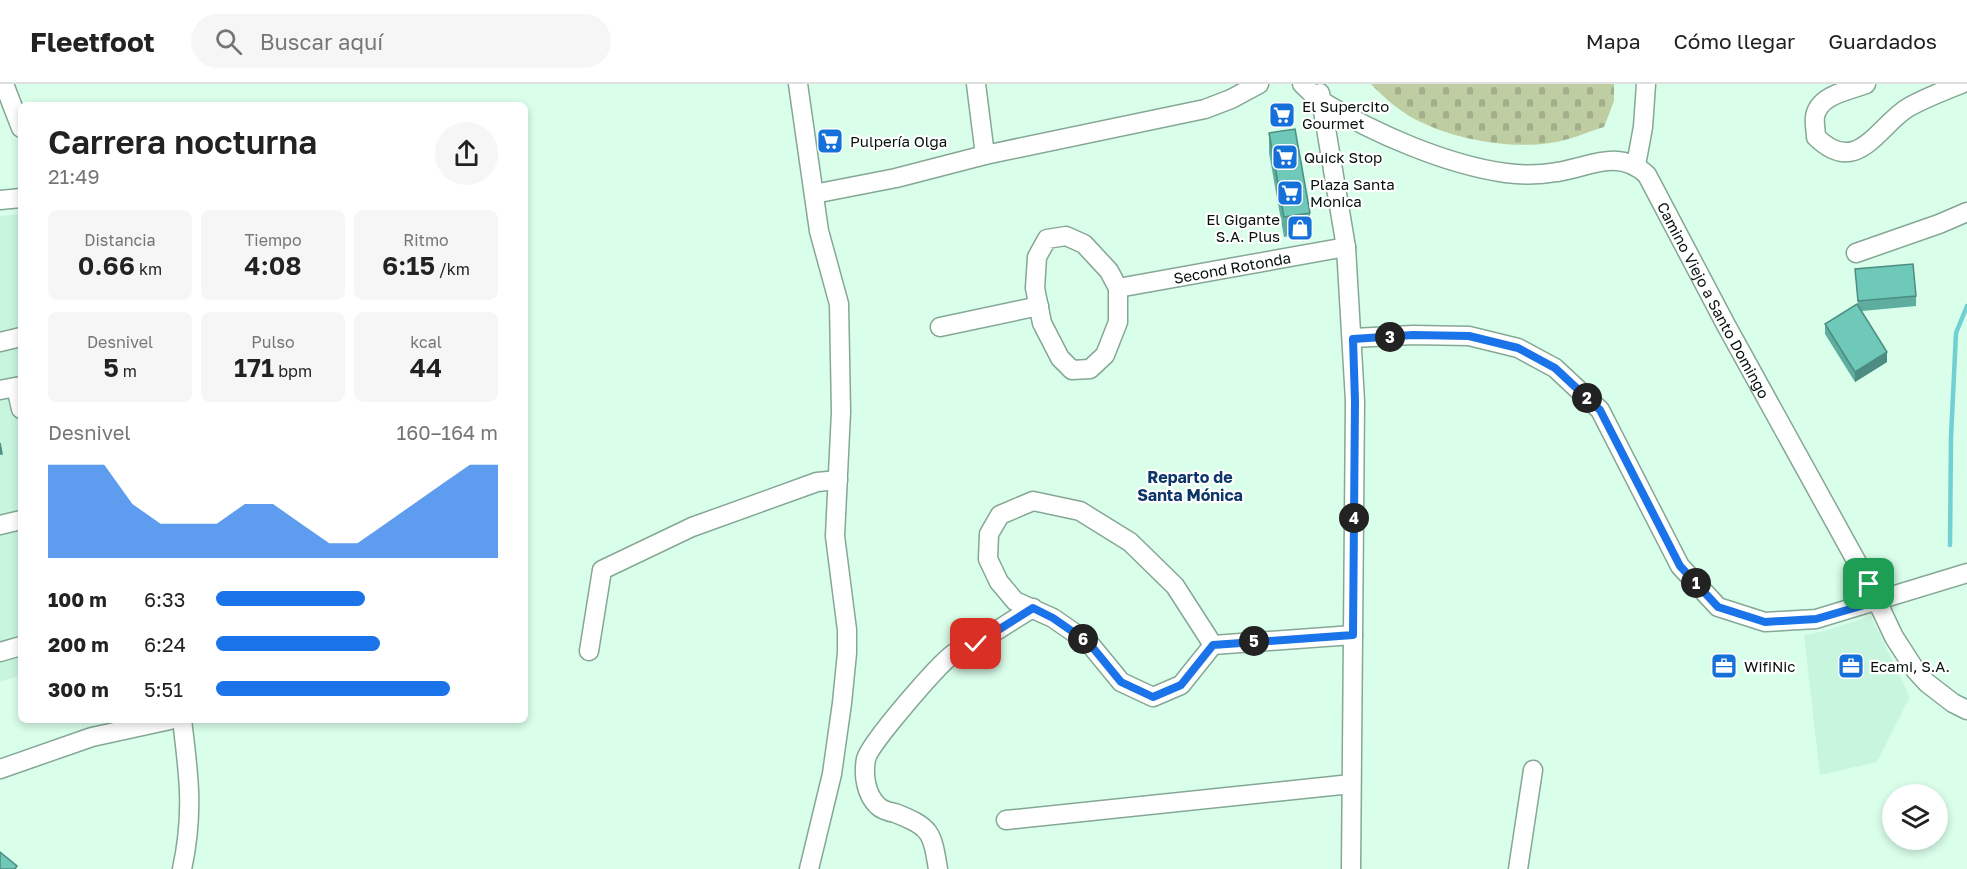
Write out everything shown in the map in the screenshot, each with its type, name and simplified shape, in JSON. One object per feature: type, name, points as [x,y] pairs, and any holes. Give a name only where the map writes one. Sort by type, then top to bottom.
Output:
[{"type":"street","points":[[4,84],[18,120]]},
{"type":"street","points":[[798,84],[819,231],[839,304],[841,412],[835,536],[847,630],[847,653],[832,774],[809,869]]},
{"type":"street","points":[[976,84],[986,155]]},
{"type":"street","points":[[813,194],[896,178],[986,155],[1205,109],[1231,99],[1259,84]]},
{"type":"street","points":[[1302,84],[1320,93],[1363,124],[1420,150],[1484,169],[1536,174],[1557,172],[1594,162],[1614,161],[1636,165],[1643,127],[1646,84]]},
{"type":"street","points":[[1866,84],[1831,97],[1819,105],[1815,117],[1816,137],[1825,146],[1835,150],[1857,150],[1881,133],[1906,108],[1961,84]]},
{"type":"street","points":[[1320,93],[1346,247],[1353,339],[1355,401],[1351,869]]},
{"type":"street","name":"Camino Viejo a Santo Domingo","points":[[1636,165],[1647,175],[1657,192],[1726,325],[1878,601],[1894,636],[1916,672],[1953,703],[1967,710]]},
{"type":"street","points":[[0,200],[18,198]]},
{"type":"street","points":[[1856,253],[1967,212]]},
{"type":"street","points":[[1066,236],[1084,244],[1109,271],[1118,288],[1118,322],[1105,355],[1090,369],[1072,370],[1060,358],[1042,323],[1035,288],[1037,257],[1047,239],[1066,236]]},
{"type":"street","name":"Second Rotonda","points":[[1118,288],[1346,247]]},
{"type":"street","points":[[940,327],[1039,306]]},
{"type":"street","points":[[1353,339],[1413,335],[1469,336],[1518,348],[1555,368],[1600,410],[1680,566],[1718,607],[1765,622],[1816,619],[1967,573]]},
{"type":"street","points":[[0,342],[18,338]]},
{"type":"street","points":[[12,388],[18,402]]},
{"type":"street","points":[[589,651],[602,570],[692,527],[817,482],[838,480]]},
{"type":"street","points":[[1213,645],[1175,586],[1130,542],[1080,511],[1033,501],[1000,515],[989,534],[988,559],[999,582],[1015,602],[1053,618],[1089,643],[1121,682],[1153,697],[1181,685],[1213,645],[1353,635]]},
{"type":"street","points":[[0,525],[18,521]]},
{"type":"street","points":[[938,869],[933,842],[925,827],[879,808],[867,789],[866,757],[878,738],[942,662],[956,651],[976,644],[1033,608]]},
{"type":"street","points":[[0,652],[18,647]]},
{"type":"street","points":[[0,769],[92,736],[156,723]]},
{"type":"street","points":[[182,723],[190,788],[190,825],[182,869]]},
{"type":"street","points":[[1518,869],[1533,770]]},
{"type":"street","points":[[1006,820],[1351,784]]},
{"type":"shaded area","points":[[18,214],[18,676],[0,682],[0,216]]},
{"type":"shaded area","name":"Ecami, S.A.","points":[[1871,616],[1910,697],[1877,762],[1820,775],[1804,635]]},
{"type":"green space","points":[[1371,84],[1614,84],[1614,101],[1604,127],[1557,142],[1535,145],[1502,144],[1452,134],[1423,123],[1395,106]]},
{"type":"building","name":"Plaza Santa Monica","points":[[1295,129],[1310,213],[1284,217],[1269,133]]},
{"type":"building","points":[[1913,264],[1916,296],[1858,301],[1855,269]]},
{"type":"building","points":[[1857,304],[1887,352],[1855,372],[1825,324]]},
{"type":"building","points":[[0,852],[17,866],[15,869],[0,869]]},
{"type":"waterway","points":[[1950,545],[1951,437],[1956,333],[1967,306]]},
{"type":"place","name":"El Supercito Gourmet","points":[[1282,115]]},
{"type":"place","name":"Pulpería Olga","points":[[830,141]]},
{"type":"place","name":"Quick Stop","points":[[1285,157]]},
{"type":"place","name":"Plaza Santa Monica","points":[[1290,193]]},
{"type":"place","name":"El Gigante S.A. Plus","points":[[1300,228]]},
{"type":"place","name":"WifiNic","points":[[1724,666]]},
{"type":"place","name":"Ecami, S.A.","points":[[1851,666]]},
{"type":"district","name":"Reparto de Santa Mónica","points":[[1190,486]]},
{"type":"route","points":[[976,644],[1033,608],[1053,618],[1089,643],[1121,682],[1153,697],[1181,685],[1213,645],[1353,635],[1355,401],[1353,339],[1413,335],[1469,336],[1518,348],[1555,368],[1600,410],[1680,566],[1718,607],[1765,622],[1816,619],[1878,601],[1869,584]]}]
